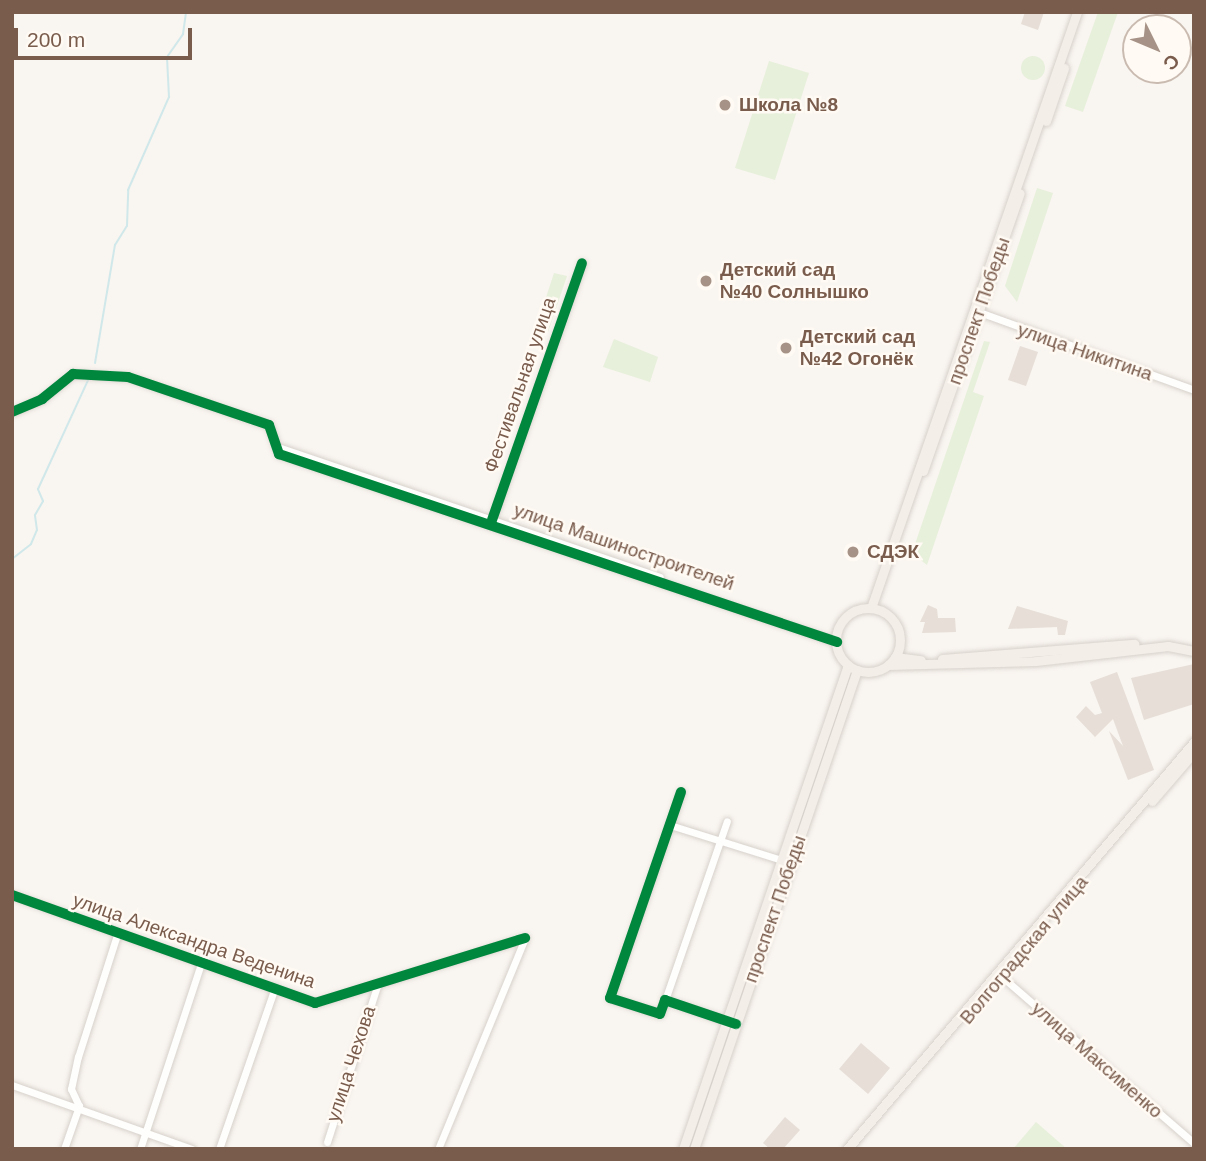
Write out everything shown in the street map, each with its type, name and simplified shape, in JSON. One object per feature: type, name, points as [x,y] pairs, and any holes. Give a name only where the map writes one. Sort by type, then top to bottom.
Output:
[{"type":"main road","name":"проспект Победы","points":[[873,608],[979,312],[1079,12]]},
{"type":"main road","points":[[873,608],[1079,12]]},
{"type":"main road","points":[[853,667],[836,640],[849,614],[873,608]]},
{"type":"main road","points":[[873,608],[898,628],[895,657],[888,665]]},
{"type":"main road","points":[[895,657],[1035,654],[1168,641],[1194,648]]},
{"type":"main road","points":[[853,667],[1036,661],[1168,646],[1194,648]]},
{"type":"main road","name":"проспект Победы","points":[[694,1149],[731,1022],[853,667]]},
{"type":"main road","points":[[683,1149],[731,1022],[782,860],[853,667]]},
{"type":"main road","points":[[847,1149],[1194,742]]},
{"type":"main road","name":"Волгоградская улица","points":[[855,1149],[1194,752]]},
{"type":"street","name":"Фестивальная улица","points":[[492,520],[582,262]]},
{"type":"street","name":"улица Никитина","points":[[979,312],[1194,390]]},
{"type":"street","points":[[12,412],[42,399],[73,374],[102,373],[155,385],[269,425],[281,448],[279,454],[836,640]]},
{"type":"street","name":"улица Машиностроителей","points":[[281,448],[836,640]]},
{"type":"street","points":[[681,792],[610,998],[660,1014],[727,821]]},
{"type":"street","points":[[670,825],[782,860]]},
{"type":"street","name":"улица Александра Веденина","points":[[12,895],[117,935],[275,987],[315,1003],[525,938],[438,1149]]},
{"type":"street","points":[[64,1149],[79,1106],[71,1089],[117,935]]},
{"type":"street","points":[[140,1149],[201,964]]},
{"type":"street","name":"улица Максименко","points":[[1003,974],[1194,1143]]},
{"type":"street","name":"улица Чехова","points":[[327,1142],[377,986]]},
{"type":"street","points":[[219,1149],[275,987]]},
{"type":"street","points":[[665,1000],[731,1022]]},
{"type":"street","points":[[12,1085],[79,1106],[192,1149]]},
{"type":"green space","points":[[1098,12],[1118,12],[1083,112],[1065,106]]},
{"type":"green space","points":[[1033,56],[1042,59],[1045,68],[1042,77],[1033,80],[1024,77],[1021,68],[1024,59]]},
{"type":"green space","points":[[769,61],[809,73],[775,180],[735,168]]},
{"type":"green space","points":[[1037,188],[1053,193],[1017,302],[1005,286]]},
{"type":"green space","points":[[554,273],[567,276],[548,332],[536,328]]},
{"type":"green space","points":[[614,339],[658,357],[650,382],[603,367]]},
{"type":"green space","points":[[984,341],[990,342],[973,392],[984,396],[927,565],[912,553]]},
{"type":"green space","points":[[1036,1122],[1067,1149],[1013,1149]]},
{"type":"building","points":[[1025,12],[1044,12],[1038,30],[1021,24]]},
{"type":"building","points":[[1020,346],[1038,352],[1026,386],[1008,380]]},
{"type":"building","points":[[928,605],[937,609],[938,618],[955,618],[956,632],[922,633],[925,622],[920,622]]},
{"type":"building","points":[[1017,606],[1068,621],[1065,635],[1058,635],[1057,627],[1008,629]]},
{"type":"building","points":[[1194,664],[1194,704],[1144,720],[1131,678]]},
{"type":"building","points":[[1117,672],[1154,770],[1128,780],[1109,731],[1123,746],[1113,719],[1095,737],[1076,717],[1086,706],[1095,715],[1102,713],[1090,682]]},
{"type":"building","points":[[861,1043],[890,1068],[868,1094],[839,1069]]},
{"type":"building","points":[[785,1117],[800,1130],[783,1149],[770,1149],[763,1143]]},
{"type":"waterway","points":[[95,363],[115,245],[127,226],[128,190],[169,97],[167,57],[183,34],[186,12]]},
{"type":"waterway","points":[[12,559],[31,544],[37,530],[35,515],[43,501],[38,489],[89,378]]},
{"type":"cycle path","points":[[492,520],[582,263]]},
{"type":"cycle path","points":[[12,412],[42,399],[73,374],[128,377],[269,425],[279,454],[837,642]]},
{"type":"cycle path","points":[[681,792],[610,998],[660,1014],[665,1000],[736,1024]]},
{"type":"cycle path","points":[[12,895],[315,1003],[525,938]]},
{"type":"place","name":"Школа №8","points":[[725,105]]},
{"type":"place","name":"Детский сад №40 Солнышко","points":[[706,281]]},
{"type":"place","name":"Детский сад №42 Огонёк","points":[[786,348]]},
{"type":"place","name":"СДЭК","points":[[853,552]]}]
